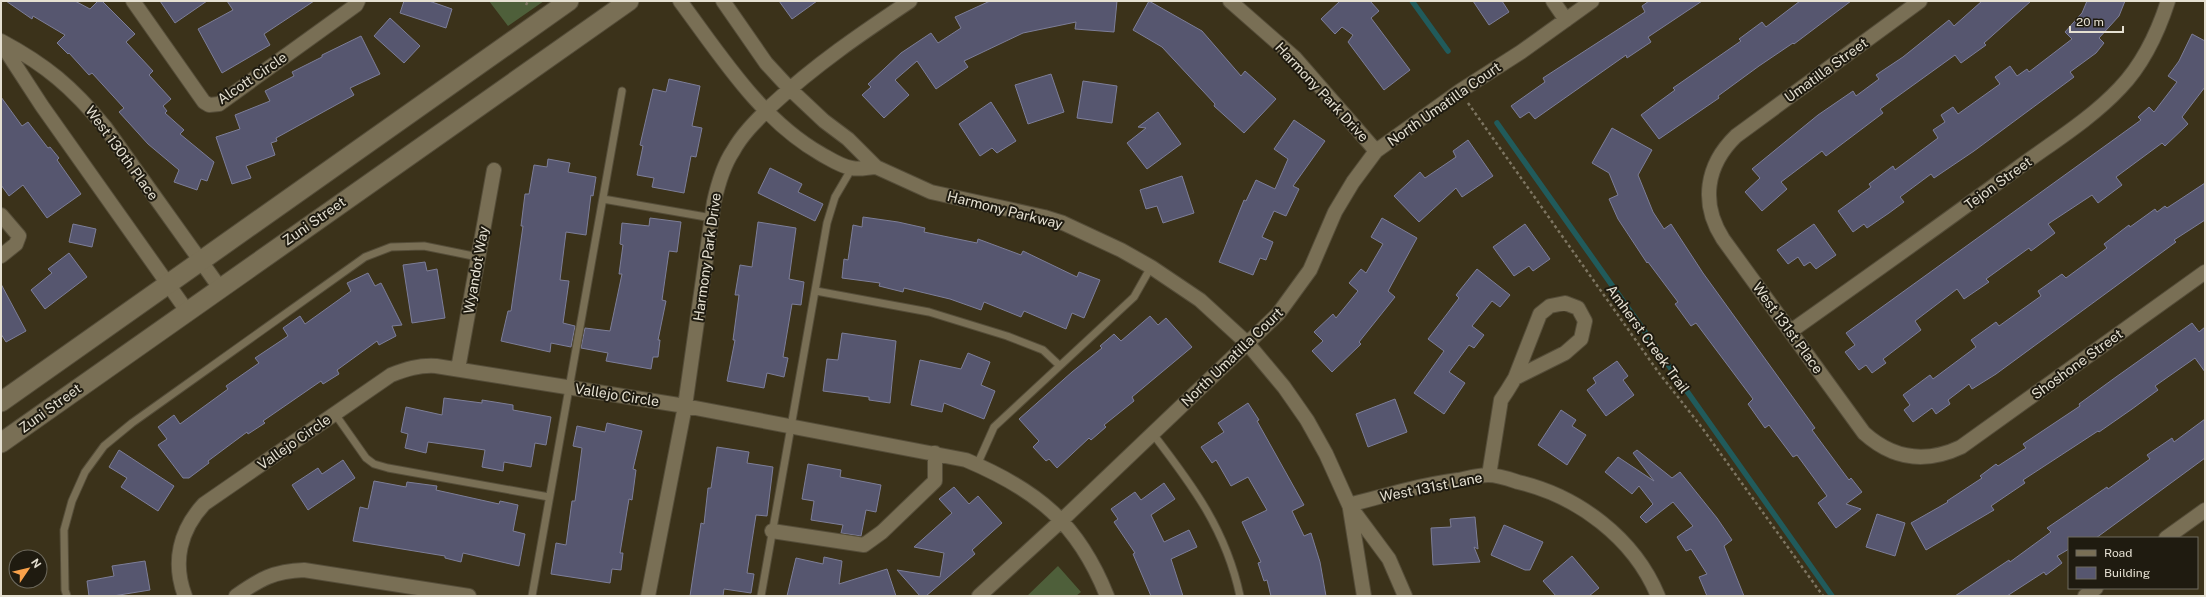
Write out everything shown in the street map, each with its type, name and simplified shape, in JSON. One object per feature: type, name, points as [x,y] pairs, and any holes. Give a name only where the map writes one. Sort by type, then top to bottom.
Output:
[{"type":"main road","points":[[1,402],[569,1]]},
{"type":"main road","name":"Zuni Street","points":[[1,443],[629,1]]},
{"type":"street","name":"Alcott Circle","points":[[133,1],[204,102],[209,105],[219,104],[356,5],[358,1]]},
{"type":"street","name":"Harmony Parkway","points":[[680,1],[741,83],[766,111],[806,146],[830,159],[852,168],[876,167]]},
{"type":"street","name":"Harmony Parkway","points":[[723,1],[766,63],[790,89],[824,121],[848,139],[876,167],[931,192],[1044,217],[1064,223],[1122,250],[1151,266],[1200,300],[1248,344],[1284,387],[1307,420],[1326,454],[1350,505],[1389,559],[1405,596]]},
{"type":"street","name":"Harmony Park Drive","points":[[648,596],[685,406],[717,187],[732,151],[743,135],[790,89],[843,46],[910,1]]},
{"type":"street","name":"Harmony Park Drive","points":[[1230,1],[1295,58],[1376,151]]},
{"type":"street","points":[[1553,1],[1566,20]]},
{"type":"street","name":"North Umatilla Court","points":[[979,596],[1062,520],[1278,314],[1310,270],[1335,212],[1353,182],[1376,151],[1460,91],[1592,1]]},
{"type":"street","name":"Umatilla Street","points":[[1733,138],[1920,1]]},
{"type":"street","name":"Tejon Street","points":[[1791,331],[1967,206],[2094,111],[2120,88],[2132,73],[2155,34],[2168,1]]},
{"type":"street","name":"West 130th Place","points":[[1,42],[35,59],[87,105],[105,126],[220,288]]},
{"type":"street","name":"West 130th Place","points":[[1,42],[42,106],[168,285],[188,311]]},
{"type":"street","name":"West 131st Place","points":[[1733,138],[1714,165],[1709,188],[1710,209],[1717,230],[1723,239],[1864,433],[1886,450],[1912,457],[1926,457],[1948,453]]},
{"type":"street","name":"Wyandot Way","points":[[458,369],[494,170]]},
{"type":"street","points":[[1,215],[19,236],[16,244],[1,256]]},
{"type":"street","name":"Shoshone Street","points":[[1948,453],[1961,447],[2205,272]]},
{"type":"street","points":[[1489,475],[1501,400],[1515,378],[1540,314],[1550,306],[1565,304],[1578,308],[1585,321],[1581,339],[1565,353],[1515,378]]},
{"type":"street","name":"Vallejo Circle","points":[[185,596],[180,582],[178,558],[182,538],[196,514],[204,504],[391,375],[412,367],[436,366],[685,406],[935,453],[977,465],[1000,474],[1031,494],[1062,520],[1085,551],[1106,596]]},
{"type":"street","points":[[772,531],[864,545],[882,532],[935,481],[935,453]]},
{"type":"street","name":"West 131st Lane","points":[[1350,505],[1410,488],[1489,475],[1529,484],[1551,492],[1577,505],[1594,517],[1628,547],[1643,567],[1658,596]]},
{"type":"street","name":"Harmony Parkway","points":[[1350,505],[1364,596]]},
{"type":"street","points":[[2167,537],[2205,510]]},
{"type":"street","points":[[236,596],[260,579],[273,574],[304,570],[469,596]]},
{"type":"street","points":[[2085,596],[2095,589]]},
{"type":"lane","points":[[532,596],[622,91]]},
{"type":"lane","points":[[761,596],[827,223],[835,197],[852,168]]},
{"type":"lane","points":[[603,199],[712,218]]},
{"type":"lane","points":[[67,596],[65,590],[64,530],[72,501],[85,472],[104,446],[132,423],[365,257],[391,247],[424,246],[478,257]]},
{"type":"lane","points":[[977,465],[994,427],[1059,365],[1134,297],[1151,266]]},
{"type":"lane","points":[[816,291],[928,312],[1007,336],[1043,350],[1059,365]]},
{"type":"lane","points":[[335,414],[366,458],[374,464],[388,468],[549,497]]},
{"type":"lane","points":[[1153,434],[1192,484],[1218,528],[1236,579],[1240,596]]},
{"type":"path","points":[[526,6],[528,1]]},
{"type":"path","name":"Amherst Creek Trail","points":[[1460,91],[1659,373],[1700,425],[1824,596]]},
{"type":"green space","points":[[489,1],[544,1],[508,26]]},
{"type":"green space","points":[[1058,566],[1081,592],[1076,596],[1027,596]]},
{"type":"building","points":[[6,1],[75,1],[90,9],[98,1],[102,1],[135,34],[126,42],[153,71],[149,75],[171,99],[163,106],[167,111],[165,113],[184,130],[180,134],[214,162],[207,181],[201,179],[197,190],[174,182],[179,170],[148,144],[119,112],[124,108],[92,73],[89,75],[69,53],[68,54],[57,43],[65,35],[33,16],[32,19]]},
{"type":"building","points":[[160,1],[207,1],[175,23]]},
{"type":"building","points":[[227,1],[314,1],[264,34],[270,45],[222,73],[198,29],[233,10]]},
{"type":"building","points":[[404,1],[429,1],[452,9],[446,28],[400,13]]},
{"type":"building","points":[[779,1],[817,1],[792,19]]},
{"type":"building","points":[[990,1],[1117,1],[1114,32],[1075,29],[1076,22],[1023,33],[964,61],[968,67],[936,89],[917,61],[895,80],[909,95],[884,118],[862,95],[871,87],[868,84],[901,53],[931,33],[938,43],[961,28],[955,17]]},
{"type":"building","points":[[1149,1],[1202,31],[1241,76],[1245,71],[1276,99],[1244,133],[1214,106],[1215,104],[1162,47],[1133,30]]},
{"type":"building","points":[[1340,1],[1370,1],[1379,11],[1371,18],[1410,70],[1384,90],[1348,42],[1353,35],[1342,27],[1335,34],[1321,19]]},
{"type":"building","points":[[1473,1],[1502,1],[1509,12],[1489,25]]},
{"type":"building","points":[[1649,1],[1702,1],[1648,37],[1651,42],[1627,58],[1626,55],[1535,119],[1529,112],[1520,118],[1511,106],[1545,82],[1543,78],[1645,12],[1642,6]]},
{"type":"building","points":[[1800,1],[1851,1],[1794,44],[1793,43],[1759,66],[1718,96],[1719,98],[1659,139],[1641,115],[1675,90],[1673,88],[1741,41],[1739,39],[1762,22],[1766,27]]},
{"type":"building","points":[[1982,1],[2031,1],[1984,43],[1986,45],[1961,63],[1955,55],[1880,109],[1883,113],[1826,156],[1822,151],[1781,182],[1787,189],[1762,211],[1745,192],[1760,178],[1752,169],[1818,115],[1853,91],[1856,96],[1879,79],[1876,75],[1903,57],[1949,20],[1954,26]]},
{"type":"building","points":[[2087,1],[2125,1],[2119,16],[2099,38],[2104,43],[2096,53],[2070,72],[2074,77],[1974,151],[1934,178],[1931,174],[1900,197],[1904,202],[1889,213],[1867,228],[1864,224],[1853,232],[1838,211],[1871,187],[1869,184],[1893,166],[1895,170],[1938,138],[1933,130],[1945,122],[1941,115],[1953,107],[1958,114],[2000,84],[1995,77],[2010,66],[2017,76],[2027,69],[2029,72],[2072,39],[2065,32],[2082,13]]},
{"type":"building","points":[[390,18],[420,46],[404,63],[374,36]]},
{"type":"building","points":[[2192,34],[2205,41],[2205,87],[2182,117],[2188,124],[2165,146],[2162,143],[2116,177],[2122,185],[2098,203],[2092,195],[2048,224],[2055,233],[2031,251],[2029,248],[1986,279],[1989,282],[1964,299],[1957,289],[1915,321],[1921,330],[1883,359],[1886,363],[1872,373],[1866,365],[1859,370],[1845,352],[1855,345],[1846,333],[2141,120],[2138,117],[2149,107],[2154,112],[2177,82],[2168,76],[2179,61]]},
{"type":"building","points":[[361,36],[380,74],[350,88],[354,95],[276,138],[277,141],[271,143],[275,155],[246,166],[251,178],[232,184],[216,137],[240,129],[235,115],[270,101],[265,91],[294,76],[292,72]]},
{"type":"building","points":[[1051,74],[1064,112],[1028,124],[1015,85]]},
{"type":"building","points":[[669,79],[700,86],[692,126],[702,128],[696,157],[691,156],[684,193],[652,187],[654,178],[637,175],[643,146],[640,145],[653,89],[666,92]]},
{"type":"building","points":[[1083,81],[1117,86],[1112,123],[1077,118]]},
{"type":"building","points":[[1,97],[22,126],[28,122],[48,148],[50,147],[59,158],[57,160],[81,194],[47,218],[23,185],[9,196],[1,185]]},
{"type":"building","points":[[991,102],[1016,141],[997,153],[992,148],[980,156],[959,124]]},
{"type":"building","points":[[1158,112],[1181,144],[1147,169],[1127,143],[1146,128],[1138,127]]},
{"type":"building","points":[[1294,120],[1325,141],[1293,186],[1299,189],[1286,216],[1274,211],[1262,237],[1273,242],[1266,260],[1260,258],[1253,275],[1219,262],[1244,200],[1246,201],[1256,180],[1275,189],[1288,159],[1274,149]]},
{"type":"building","points":[[1612,128],[1652,150],[1638,175],[1653,212],[1664,229],[1671,224],[1703,273],[1815,428],[1812,430],[1849,480],[1851,478],[1862,492],[1846,504],[1861,509],[1836,528],[1818,503],[1827,496],[1797,455],[1793,457],[1769,425],[1765,428],[1748,404],[1753,399],[1696,323],[1691,326],[1675,304],[1678,302],[1648,262],[1647,263],[1618,219],[1609,199],[1618,195],[1609,173],[1592,163]]},
{"type":"building","points":[[1468,140],[1493,176],[1462,197],[1456,188],[1419,222],[1394,196],[1420,172],[1425,178],[1456,157],[1453,151]]},
{"type":"building","points":[[548,159],[570,163],[568,172],[596,177],[593,196],[591,195],[586,235],[566,232],[560,280],[569,281],[563,323],[575,326],[571,347],[551,343],[550,352],[501,341],[508,311],[511,311],[523,226],[521,226],[525,194],[529,194],[534,165],[547,167]]},
{"type":"building","points":[[770,168],[802,184],[798,192],[823,204],[815,221],[758,193]]},
{"type":"building","points":[[1182,176],[1194,213],[1163,223],[1157,206],[1146,209],[1140,190]]},
{"type":"building","points":[[2205,183],[2205,220],[2174,240],[2176,242],[1996,374],[1972,389],[1969,384],[1948,400],[1950,404],[1936,414],[1932,408],[1913,422],[1904,410],[1910,405],[1903,395],[1930,375],[1933,379],[1976,347],[1971,340],[1996,322],[1999,326],[2041,296],[2038,291],[2062,274],[2066,278],[2107,248],[2104,244],[2129,225],[2130,227],[2155,209],[2157,212],[2165,206],[2167,208]]},
{"type":"building","points":[[863,217],[925,228],[924,232],[977,243],[978,239],[1021,255],[1023,251],[1077,277],[1079,272],[1100,280],[1084,318],[1072,313],[1066,329],[1024,311],[1021,317],[984,302],[981,310],[950,299],[904,288],[903,292],[879,286],[880,283],[842,278],[844,259],[848,260],[853,225],[862,227]]},
{"type":"building","points":[[650,218],[681,222],[677,252],[669,251],[662,300],[666,301],[658,340],[660,340],[658,357],[653,357],[651,369],[606,361],[608,353],[581,348],[585,328],[610,331],[622,274],[619,274],[623,245],[620,244],[622,223],[649,226]]},
{"type":"building","points":[[1382,218],[1417,238],[1388,291],[1395,297],[1359,342],[1361,344],[1332,372],[1312,351],[1323,341],[1314,332],[1333,314],[1336,318],[1358,291],[1349,283],[1361,269],[1366,273],[1383,244],[1371,237]]},
{"type":"building","points":[[758,222],[796,228],[789,279],[804,282],[801,305],[792,304],[783,357],[788,358],[784,377],[767,373],[764,388],[727,381],[735,340],[733,340],[739,295],[735,295],[740,265],[752,267]]},
{"type":"building","points":[[73,224],[96,229],[92,247],[69,242]]},
{"type":"building","points":[[1525,224],[1550,259],[1533,271],[1529,266],[1514,276],[1493,247]]},
{"type":"building","points":[[1814,224],[1836,255],[1816,269],[1810,262],[1804,266],[1798,257],[1788,264],[1777,250]]},
{"type":"building","points":[[69,253],[87,277],[45,309],[31,290],[52,273],[48,269]]},
{"type":"building","points":[[425,262],[427,271],[437,269],[445,318],[412,323],[403,265]]},
{"type":"building","points":[[1477,269],[1510,295],[1500,307],[1492,301],[1472,326],[1484,335],[1474,348],[1469,345],[1449,372],[1465,383],[1444,414],[1414,393],[1444,351],[1428,339],[1459,298],[1456,295]]},
{"type":"building","points":[[368,273],[375,286],[381,283],[402,325],[392,326],[396,336],[379,345],[377,341],[337,370],[339,374],[323,384],[321,381],[263,421],[265,423],[248,434],[247,432],[208,461],[209,463],[189,478],[183,478],[158,445],[167,439],[158,427],[174,415],[180,424],[228,389],[226,386],[259,363],[255,358],[288,336],[283,328],[300,316],[305,324],[351,291],[347,283]]},
{"type":"building","points":[[1,284],[26,331],[6,342],[1,334]]},
{"type":"building","points":[[1150,316],[1158,325],[1166,318],[1192,347],[1132,397],[1134,401],[1104,425],[1106,427],[1091,440],[1089,438],[1057,468],[1049,459],[1046,461],[1033,447],[1039,441],[1019,419],[1072,372],[1102,348],[1100,346],[1114,334],[1121,341]]},
{"type":"building","points":[[2192,323],[2199,332],[2205,327],[2205,372],[2195,358],[2155,386],[2158,390],[2132,409],[2099,432],[2098,431],[2023,480],[2025,483],[1991,506],[1994,510],[1926,550],[1911,523],[1948,502],[1947,501],[1982,478],[1980,476],[1996,464],[1998,466],[2026,448],[2023,444],[2080,406],[2079,404]]},
{"type":"building","points":[[842,333],[896,341],[890,403],[869,400],[869,397],[823,391],[827,359],[838,360]]},
{"type":"building","points":[[968,353],[990,362],[981,385],[995,391],[984,419],[944,403],[942,412],[911,405],[920,360],[961,369]]},
{"type":"building","points":[[1617,361],[1628,376],[1623,380],[1634,395],[1606,416],[1587,390],[1596,383],[1593,378]]},
{"type":"building","points":[[444,398],[482,403],[482,400],[513,405],[513,410],[551,417],[546,445],[535,443],[531,467],[504,462],[503,471],[482,467],[485,450],[428,442],[426,453],[405,448],[408,434],[401,432],[406,407],[442,415]]},
{"type":"building","points":[[1395,399],[1407,432],[1368,447],[1356,414]]},
{"type":"building","points":[[1248,403],[1259,420],[1257,421],[1304,505],[1292,511],[1304,536],[1311,533],[1320,562],[1326,596],[1271,596],[1267,580],[1264,581],[1258,563],[1261,562],[1242,522],[1267,510],[1248,477],[1231,486],[1216,460],[1212,463],[1201,447],[1224,432],[1218,423]]},
{"type":"building","points":[[1561,410],[1576,420],[1572,426],[1586,435],[1567,465],[1538,445]]},
{"type":"building","points":[[2205,419],[2205,458],[2097,537],[2068,537],[2068,550],[2057,556],[2062,563],[2046,575],[2044,572],[2007,596],[1955,596],[2009,560],[2010,562],[2051,532],[2047,528],[2107,487],[2108,489],[2150,459],[2147,455],[2172,438],[2174,442]]},
{"type":"building","points":[[607,423],[642,431],[633,469],[636,470],[632,500],[629,499],[620,553],[623,553],[621,570],[612,569],[610,583],[551,574],[556,543],[566,545],[572,501],[575,501],[582,448],[573,446],[577,426],[605,432]]},
{"type":"building","points":[[717,447],[749,452],[747,463],[773,467],[767,516],[756,515],[747,573],[754,574],[751,593],[724,589],[723,596],[690,596],[701,523],[704,524],[708,488],[711,488]]},
{"type":"building","points":[[119,450],[174,486],[158,511],[121,487],[127,478],[109,467]]},
{"type":"building","points":[[1637,450],[1672,478],[1680,472],[1717,518],[1732,540],[1724,546],[1744,596],[1707,596],[1699,577],[1707,574],[1691,549],[1686,551],[1677,537],[1693,526],[1673,502],[1646,523],[1640,517],[1653,504],[1639,486],[1632,494],[1605,472],[1618,457],[1654,481],[1633,453]]},
{"type":"building","points":[[343,460],[355,478],[308,510],[292,485],[318,468],[322,474]]},
{"type":"building","points":[[808,464],[841,470],[840,477],[881,485],[876,512],[866,510],[861,536],[841,533],[843,525],[811,520],[814,501],[802,499]]},
{"type":"building","points":[[374,481],[406,487],[407,482],[437,486],[436,490],[499,504],[500,501],[518,505],[513,531],[525,534],[519,566],[463,553],[461,562],[445,558],[445,556],[353,541],[360,507],[368,509]]},
{"type":"building","points":[[1164,483],[1175,499],[1151,515],[1164,542],[1189,530],[1197,547],[1171,559],[1183,596],[1151,596],[1133,554],[1135,553],[1114,522],[1118,519],[1111,509],[1135,492],[1141,500]]},
{"type":"building","points":[[954,487],[969,504],[978,496],[1002,523],[972,550],[975,554],[926,596],[920,596],[897,570],[940,577],[944,553],[914,547],[952,513],[939,499]]},
{"type":"building","points":[[1877,514],[1905,523],[1895,556],[1866,547]]},
{"type":"building","points":[[1475,517],[1478,549],[1474,547],[1480,562],[1433,565],[1431,528],[1451,527],[1450,519]]},
{"type":"building","points":[[1504,525],[1543,542],[1530,570],[1525,570],[1491,555]]},
{"type":"building","points":[[1572,556],[1599,588],[1589,596],[1556,596],[1543,581]]},
{"type":"building","points":[[824,557],[842,561],[839,584],[887,569],[896,596],[787,596],[796,558],[823,564]]},
{"type":"building","points":[[145,561],[150,590],[113,596],[89,596],[87,581],[114,576],[112,566]]},
{"type":"waterway","points":[[1412,1],[1448,51]]},
{"type":"waterway","points":[[1497,123],[1832,596]]}]
